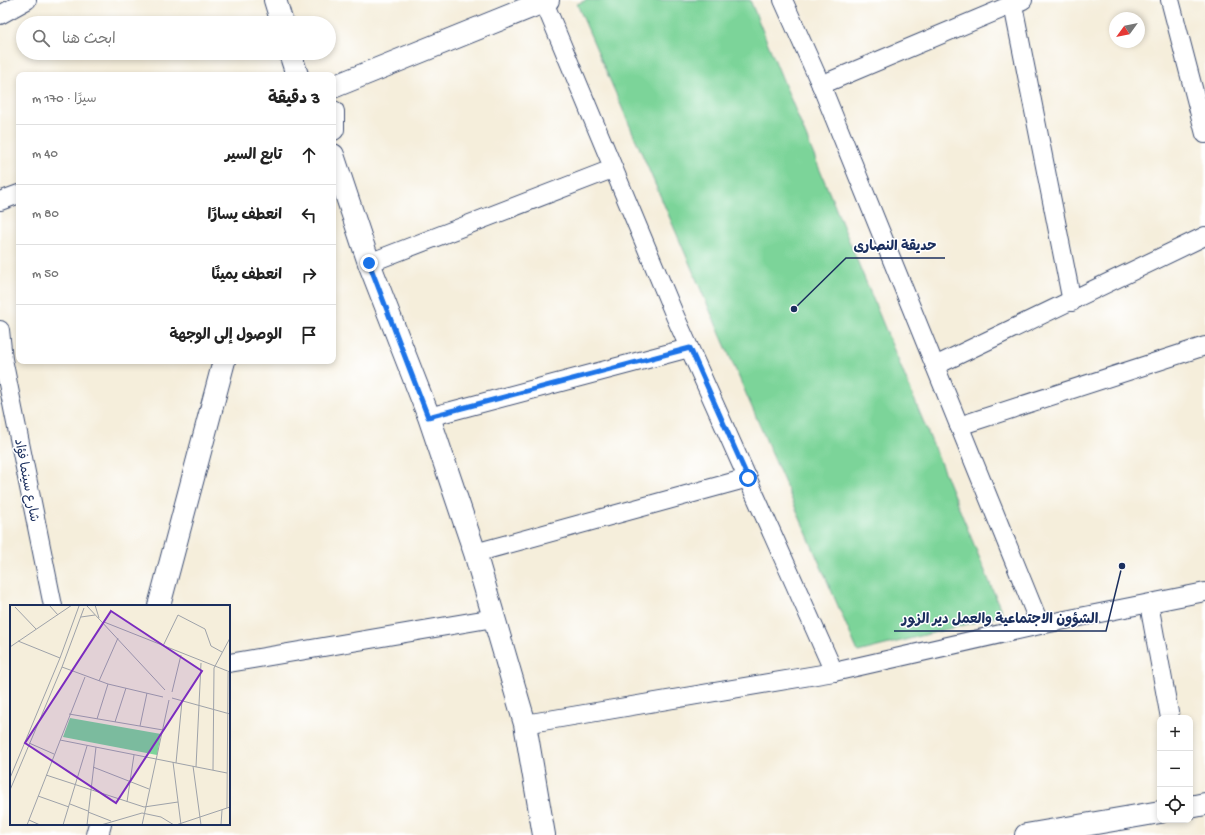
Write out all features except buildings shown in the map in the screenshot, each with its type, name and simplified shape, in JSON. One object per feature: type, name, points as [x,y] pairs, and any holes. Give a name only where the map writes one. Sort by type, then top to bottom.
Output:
[{"type":"street","points":[[0,15],[27,0]]},
{"type":"street","points":[[783,0],[821,85],[1040,625]]},
{"type":"street","points":[[1170,0],[1205,134]]},
{"type":"street","points":[[336,87],[546,1],[612,169],[834,672]]},
{"type":"street","points":[[821,85],[1016,2],[1072,302]]},
{"type":"street","points":[[292,60],[296,72]]},
{"type":"street","points":[[336,164],[369,263],[428,417],[475,553],[525,724],[544,835]]},
{"type":"street","points":[[369,263],[612,169]]},
{"type":"street","points":[[0,200],[16,195]]},
{"type":"street","points":[[935,366],[1072,302],[1205,236]]},
{"type":"street","name":"شارع سينما فؤاد","points":[[0,330],[2,359],[53,605]]},
{"type":"street","points":[[959,426],[1205,346]]},
{"type":"street","points":[[428,417],[690,348]]},
{"type":"street","points":[[159,605],[223,364]]},
{"type":"street","points":[[475,553],[748,478]]},
{"type":"street","points":[[525,724],[834,672],[1040,625],[1205,592]]},
{"type":"street","points":[[1150,604],[1169,715]]},
{"type":"street","points":[[230,663],[494,618]]},
{"type":"street","points":[[1193,806],[1205,804]]},
{"type":"street","points":[[1026,835],[1157,813]]},
{"type":"green space","points":[[587,0],[750,0],[1003,615],[858,652],[577,4]]},
{"type":"place","name":"حديقة النصارى","points":[[794,309]]},
{"type":"place","name":"الشؤون الاجتماعية والعمل دير الزور","points":[[1122,566]]},
{"type":"route","points":[[369,263],[428,417],[690,348],[748,478]]}]
